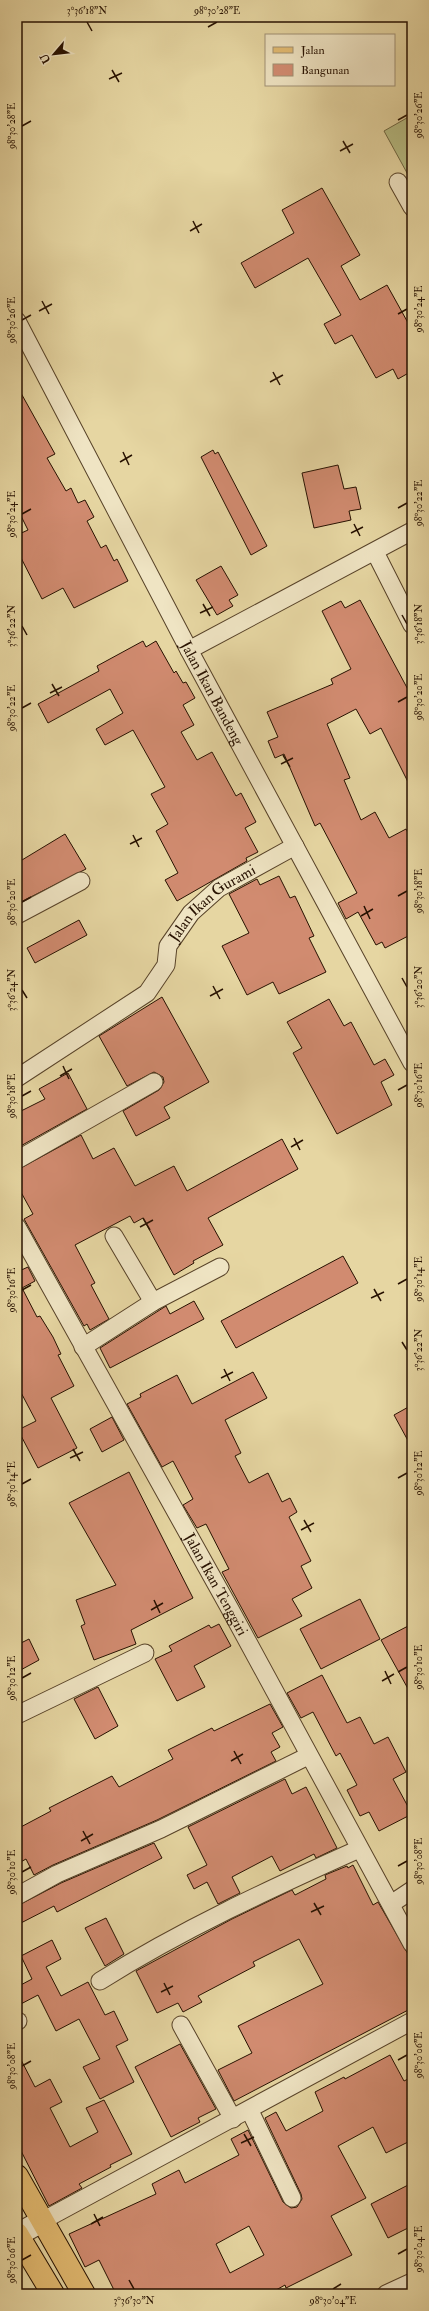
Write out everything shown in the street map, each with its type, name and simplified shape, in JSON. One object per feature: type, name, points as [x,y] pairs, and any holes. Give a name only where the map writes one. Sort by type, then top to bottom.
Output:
[{"type":"main road","points":[[17,2176],[84,2294]]},
{"type":"main road","points":[[17,2235],[53,2294]]},
{"type":"street","points":[[398,182],[412,207]]},
{"type":"street","name":"Jalan Ikan Bandeng","points":[[17,321],[189,650],[412,1063]]},
{"type":"street","points":[[189,650],[412,531]]},
{"type":"street","points":[[375,552],[412,625]]},
{"type":"street","name":"Jalan Ikan Gurami","points":[[17,1078],[147,993],[166,965],[168,946],[191,913],[219,888],[296,846]]},
{"type":"street","points":[[17,915],[81,881]]},
{"type":"street","points":[[17,1160],[154,1082]]},
{"type":"street","name":"Jalan Ikan Tenggiri","points":[[17,1227],[230,1609],[308,1756],[412,1944]]},
{"type":"street","points":[[114,1236],[153,1302]]},
{"type":"street","points":[[83,1347],[153,1302],[220,1267]]},
{"type":"street","points":[[17,1715],[145,1653]]},
{"type":"street","points":[[17,1896],[57,1874],[161,1829],[308,1756]]},
{"type":"street","points":[[100,1981],[182,1933],[254,1896],[359,1849]]},
{"type":"street","points":[[391,1904],[412,1890]]},
{"type":"street","points":[[17,2235],[250,2111],[412,2021]]},
{"type":"street","points":[[181,2025],[233,2119]]},
{"type":"street","points":[[250,2111],[292,2198]]},
{"type":"street","points":[[386,2294],[412,2282]]},
{"type":"green space","points":[[412,115],[412,182],[384,131]]},
{"type":"building","points":[[322,188],[360,255],[341,266],[360,300],[387,285],[412,330],[412,371],[398,379],[393,369],[376,378],[352,335],[335,344],[324,324],[341,315],[308,258],[255,288],[241,263],[294,233],[282,210]]},
{"type":"building","points":[[17,386],[55,454],[47,458],[66,491],[71,488],[78,503],[85,500],[94,517],[87,521],[101,548],[106,545],[114,561],[117,559],[128,581],[74,608],[63,588],[42,599],[17,550],[17,535],[28,530],[17,508]]},
{"type":"building","points":[[213,450],[215,454],[218,452],[267,546],[251,555],[201,457]]},
{"type":"building","points":[[338,465],[344,489],[356,487],[361,509],[349,511],[351,520],[314,528],[302,473]]},
{"type":"building","points":[[221,566],[238,595],[229,600],[233,606],[217,615],[196,580]]},
{"type":"building","points":[[360,600],[412,697],[412,790],[381,728],[370,734],[356,709],[327,724],[350,778],[344,780],[361,820],[375,812],[389,838],[406,829],[412,840],[412,934],[385,948],[382,942],[376,945],[358,912],[346,919],[338,903],[357,893],[320,823],[315,826],[284,754],[275,758],[268,741],[278,737],[267,712],[333,684],[331,679],[351,669],[322,611],[341,601],[345,608]]},
{"type":"building","points":[[143,641],[146,647],[156,641],[174,673],[176,671],[183,683],[186,682],[195,698],[183,705],[194,725],[181,732],[197,760],[212,752],[236,796],[241,793],[256,822],[245,828],[258,852],[246,858],[247,861],[177,901],[165,880],[178,873],[156,831],[168,824],[151,794],[165,787],[133,730],[105,745],[96,729],[123,713],[110,689],[48,723],[38,704],[99,671],[97,666]]},
{"type":"building","points":[[65,834],[86,869],[17,904],[17,863]]},
{"type":"building","points":[[279,876],[290,898],[295,896],[314,936],[309,938],[326,972],[279,994],[273,982],[247,995],[222,946],[249,933],[229,894],[257,879],[260,885]]},
{"type":"building","points":[[79,920],[87,935],[35,963],[27,948]]},
{"type":"building","points":[[162,997],[209,1082],[164,1107],[170,1118],[136,1136],[123,1111],[159,1090],[164,1082],[163,1077],[154,1072],[127,1086],[99,1036]]},
{"type":"building","points":[[329,999],[344,1026],[351,1022],[374,1065],[385,1059],[394,1075],[381,1082],[392,1105],[337,1134],[293,1053],[302,1048],[287,1022]]},
{"type":"building","points":[[68,1073],[87,1109],[17,1148],[17,1113],[45,1099],[39,1089]]},
{"type":"building","points":[[81,1135],[93,1159],[114,1148],[135,1186],[174,1166],[187,1191],[282,1139],[298,1169],[208,1218],[223,1245],[193,1261],[194,1263],[174,1275],[143,1218],[134,1223],[130,1216],[75,1245],[95,1283],[91,1285],[109,1319],[90,1330],[87,1324],[84,1326],[24,1219],[33,1214],[17,1185],[17,1170]]},
{"type":"building","points":[[343,1256],[358,1283],[236,1348],[221,1321]]},
{"type":"building","points":[[28,1267],[35,1281],[22,1288],[37,1317],[40,1316],[53,1337],[61,1354],[58,1355],[74,1386],[51,1398],[77,1448],[38,1468],[18,1430],[36,1421],[17,1385],[17,1272]]},
{"type":"building","points":[[194,1301],[204,1319],[110,1368],[100,1348],[166,1306],[170,1314]]},
{"type":"building","points":[[253,1372],[267,1398],[225,1420],[241,1453],[235,1456],[249,1483],[268,1473],[282,1502],[290,1498],[297,1512],[289,1517],[311,1561],[301,1566],[312,1588],[292,1599],[302,1616],[258,1638],[222,1572],[229,1569],[206,1524],[197,1528],[183,1505],[193,1499],[173,1461],[162,1467],[127,1404],[141,1397],[140,1394],[177,1375],[192,1404]]},
{"type":"building","points":[[412,1405],[412,1448],[394,1415]]},
{"type":"building","points":[[112,1417],[124,1440],[102,1452],[90,1429]]},
{"type":"building","points":[[129,1472],[193,1598],[131,1630],[136,1644],[94,1660],[81,1626],[85,1624],[76,1600],[116,1585],[69,1503]]},
{"type":"building","points":[[360,1599],[380,1639],[321,1669],[300,1629]]},
{"type":"building","points":[[219,1624],[231,1646],[194,1666],[205,1687],[177,1701],[155,1659],[172,1651],[169,1646],[209,1625],[211,1628]]},
{"type":"building","points":[[412,1624],[412,1696],[381,1640]]},
{"type":"building","points":[[29,1639],[39,1660],[17,1672],[17,1645]]},
{"type":"building","points":[[322,1675],[347,1723],[360,1717],[374,1744],[388,1737],[406,1772],[393,1779],[412,1814],[379,1831],[369,1812],[360,1816],[347,1790],[357,1785],[340,1753],[336,1756],[313,1712],[301,1718],[287,1693]]},
{"type":"building","points":[[98,1687],[118,1726],[95,1739],[74,1699]]},
{"type":"building","points":[[270,1704],[283,1727],[272,1733],[280,1747],[271,1752],[276,1761],[157,1820],[53,1865],[34,1875],[26,1859],[17,1864],[17,1829],[51,1811],[49,1808],[112,1776],[119,1787],[173,1759],[168,1750],[212,1728],[214,1731]]},
{"type":"building","points":[[285,1779],[292,1794],[306,1787],[337,1848],[316,1858],[314,1854],[280,1871],[272,1856],[232,1877],[240,1893],[218,1904],[207,1882],[194,1889],[187,1875],[207,1865],[188,1827]]},
{"type":"building","points":[[154,1843],[162,1858],[57,1912],[54,1906],[17,1925],[17,1906],[61,1883]]},
{"type":"building","points":[[353,1865],[373,1905],[378,1902],[412,1961],[412,2008],[234,2101],[218,2070],[252,2053],[238,2026],[323,1984],[299,1939],[253,1962],[255,1966],[198,1996],[202,2002],[183,2012],[178,2003],[157,2013],[136,1971],[232,1919],[292,1890],[295,1895],[326,1879],[325,1875]]},
{"type":"building","points":[[106,1918],[124,1954],[105,1966],[85,1928]]},
{"type":"building","points":[[52,1940],[61,1959],[46,1967],[61,1996],[88,1982],[105,2015],[114,2011],[128,2040],[116,2046],[134,2082],[100,2099],[83,2067],[100,2059],[79,2019],[56,2031],[38,1995],[17,2006],[17,1987],[32,1979],[21,1956]]},
{"type":"building","points":[[180,2044],[216,2109],[198,2118],[200,2122],[171,2137],[135,2067]]},
{"type":"building","points":[[17,2052],[35,2087],[50,2079],[62,2102],[50,2108],[70,2147],[98,2132],[86,2108],[104,2100],[132,2154],[110,2165],[111,2167],[79,2184],[82,2188],[49,2206],[17,2143]]},
{"type":"building","points":[[390,2055],[404,2081],[412,2077],[412,2140],[386,2153],[373,2127],[338,2146],[366,2198],[331,2216],[352,2255],[286,2288],[285,2285],[269,2294],[116,2294],[99,2260],[85,2267],[69,2234],[156,2194],[152,2184],[179,2170],[185,2183],[239,2155],[231,2139],[248,2130],[283,2202],[291,2208],[297,2207],[302,2199],[301,2194],[265,2118],[276,2112],[286,2131],[323,2111],[315,2092],[344,2077],[345,2079]],"holes":[[[249,2226],[264,2255],[230,2273],[216,2244]]]},
{"type":"building","points":[[412,2183],[412,2226],[388,2238],[371,2204]]}]
